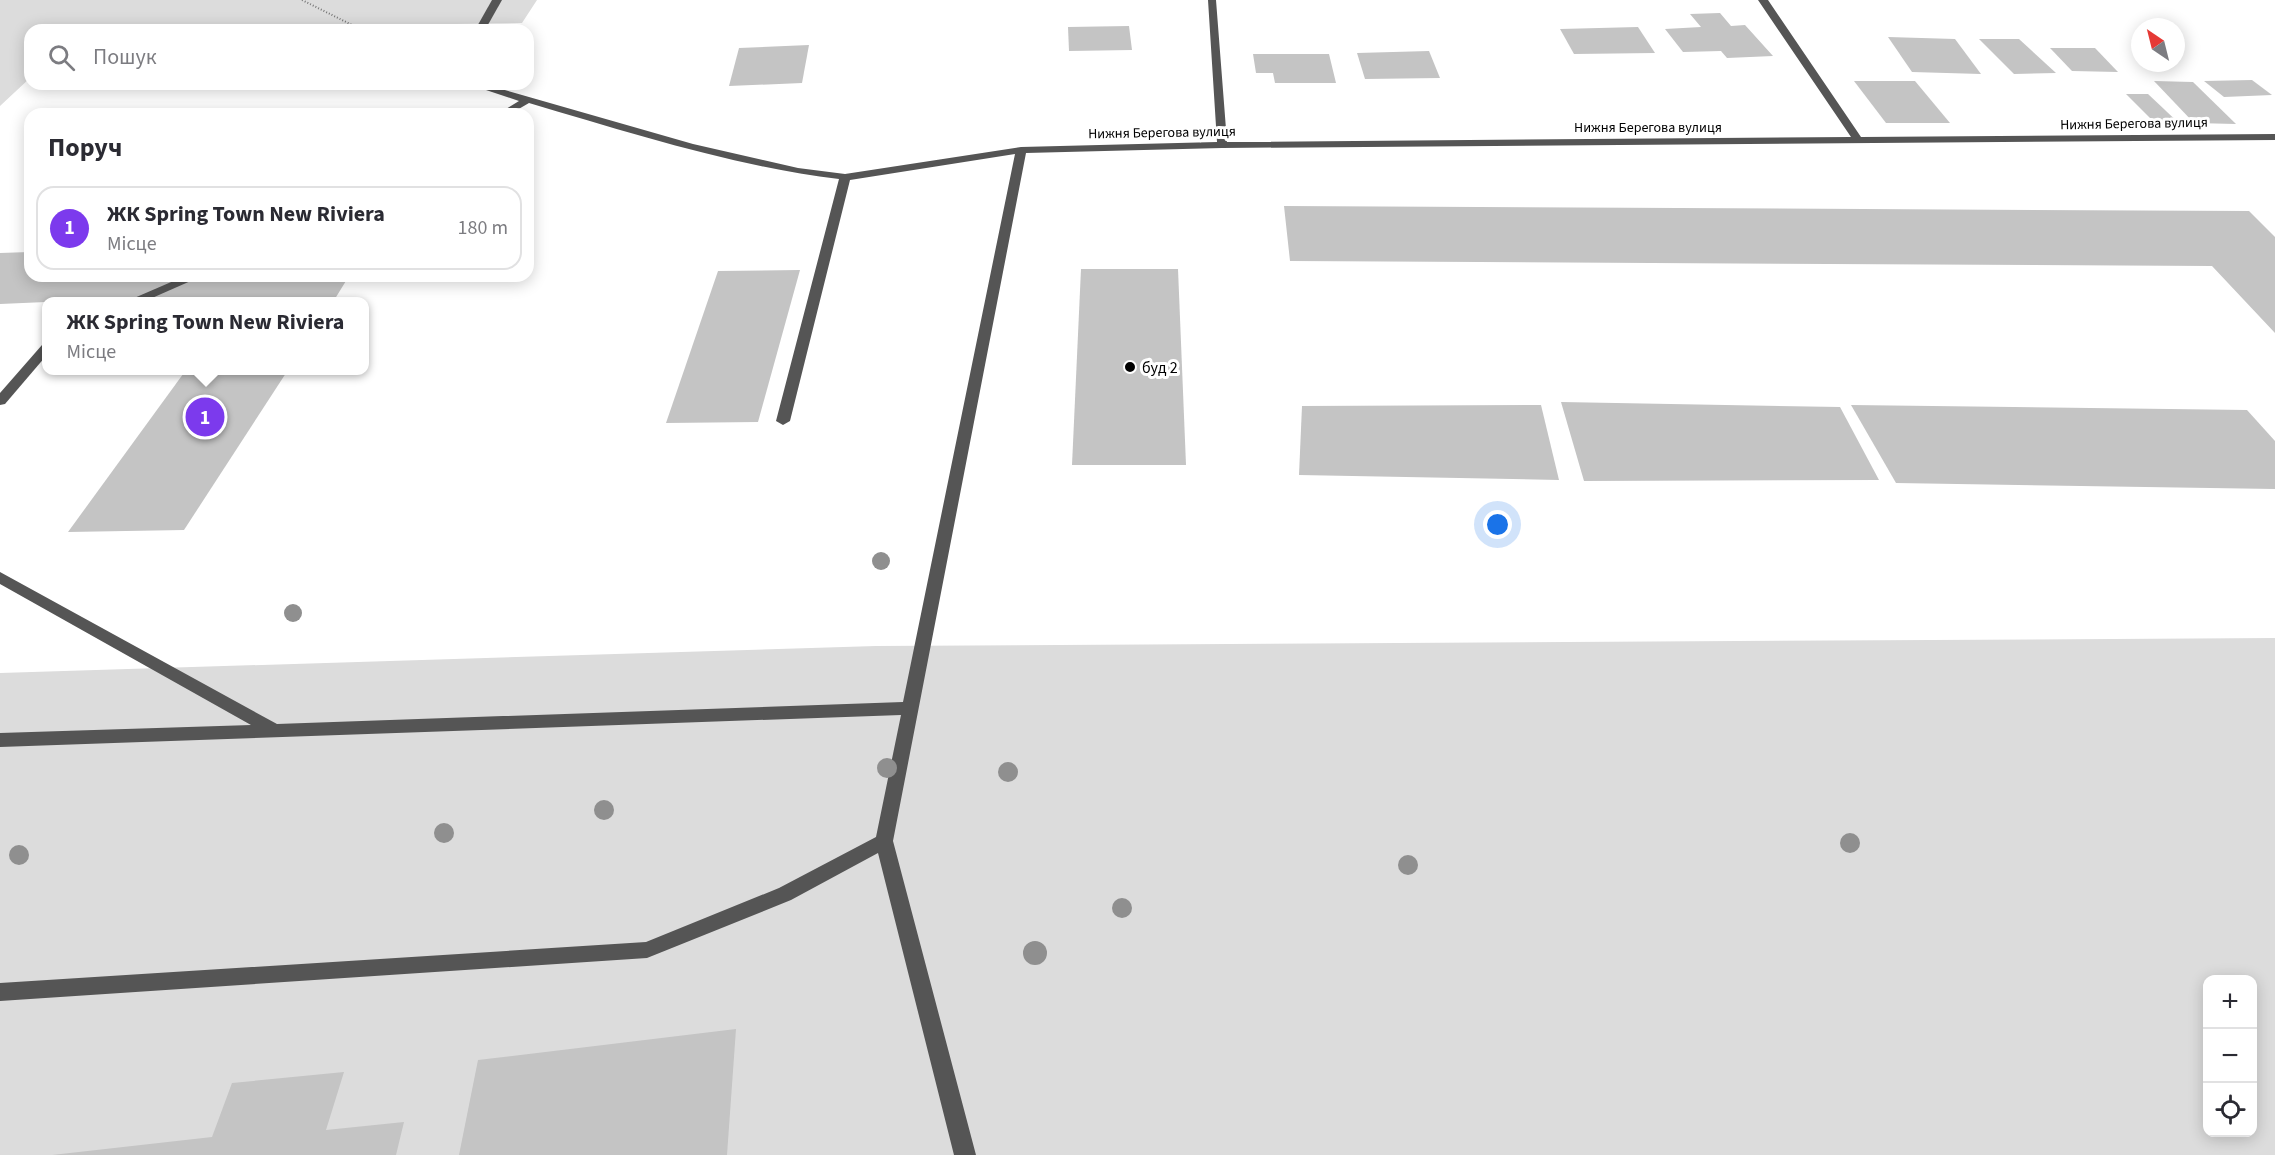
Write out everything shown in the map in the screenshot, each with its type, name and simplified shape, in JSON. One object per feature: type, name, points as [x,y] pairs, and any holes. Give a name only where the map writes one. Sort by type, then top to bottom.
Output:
[{"type":"street","points":[[483,24],[497,0]]},
{"type":"street","points":[[1212,0],[1222,145]]},
{"type":"street","points":[[1763,0],[1859,141]]},
{"type":"street","name":"Нижня Берегова вулиця","points":[[492,90],[691,147],[798,171],[845,177],[1021,150],[1222,145],[2275,137]]},
{"type":"street","points":[[514,108],[526,101]]},
{"type":"street","points":[[965,1155],[884,841],[1021,150]]},
{"type":"street","points":[[783,421],[845,177]]},
{"type":"street","points":[[144,297],[181,282]]},
{"type":"street","points":[[0,401],[42,353]]},
{"type":"street","points":[[0,577],[276,731]]},
{"type":"street","points":[[0,740],[910,708]]},
{"type":"street","points":[[0,992],[647,950],[785,894],[884,841]]},
{"type":"path","points":[[302,0],[350,24]]},
{"type":"shaded area","points":[[0,0],[537,0],[522,23],[24,24],[24,84],[0,106]]},
{"type":"shaded area","points":[[2275,638],[2275,1155],[0,1155],[0,673],[876,646]]},
{"type":"building","points":[[1720,13],[1731,26],[1745,25],[1773,56],[1727,58],[1721,51],[1683,52],[1665,29],[1701,27],[1690,14]]},
{"type":"building","points":[[1129,26],[1132,50],[1069,51],[1068,27]]},
{"type":"building","points":[[1638,27],[1655,53],[1574,54],[1560,29]]},
{"type":"building","points":[[1888,37],[1955,39],[1981,74],[1912,72]]},
{"type":"building","points":[[1979,39],[2019,39],[2056,73],[2014,74]]},
{"type":"building","points":[[809,45],[802,83],[729,86],[739,48]]},
{"type":"building","points":[[2050,48],[2095,48],[2118,72],[2072,71]]},
{"type":"building","points":[[1429,51],[1440,78],[1365,79],[1357,53]]},
{"type":"building","points":[[1253,54],[1329,54],[1336,83],[1275,83],[1273,73],[1256,73]]},
{"type":"building","points":[[2252,80],[2272,95],[2224,97],[2204,81]]},
{"type":"building","points":[[1854,81],[1915,81],[1950,123],[1886,123]]},
{"type":"building","points":[[2154,81],[2193,82],[2236,124],[2194,123]]},
{"type":"building","points":[[2126,94],[2148,94],[2183,127],[2160,128]]},
{"type":"building","points":[[1284,206],[2249,211],[2275,237],[2275,333],[2212,266],[1290,261]]},
{"type":"building","points":[[24,252],[24,282],[345,282],[336,297],[42,297],[42,302],[0,304],[0,253]]},
{"type":"building","name":"буд 2","points":[[1081,269],[1178,269],[1186,465],[1072,465]]},
{"type":"building","points":[[800,270],[758,422],[666,423],[718,271]]},
{"type":"building","points":[[182,375],[285,375],[184,530],[68,532]]},
{"type":"building","points":[[1561,402],[1840,407],[1879,480],[1584,481]]},
{"type":"building","points":[[1541,405],[1559,480],[1299,475],[1302,406]]},
{"type":"building","points":[[1851,405],[2247,410],[2275,441],[2275,489],[1896,483]]},
{"type":"building","points":[[736,1029],[727,1155],[459,1155],[478,1060]]},
{"type":"building","points":[[344,1072],[326,1130],[404,1122],[396,1155],[52,1155],[212,1137],[232,1083]]},
{"type":"place","name":"буд 2","points":[[1130,367]]},
{"type":"place","name":"ЖК Spring Town New Riviera","points":[[205,417]]}]
